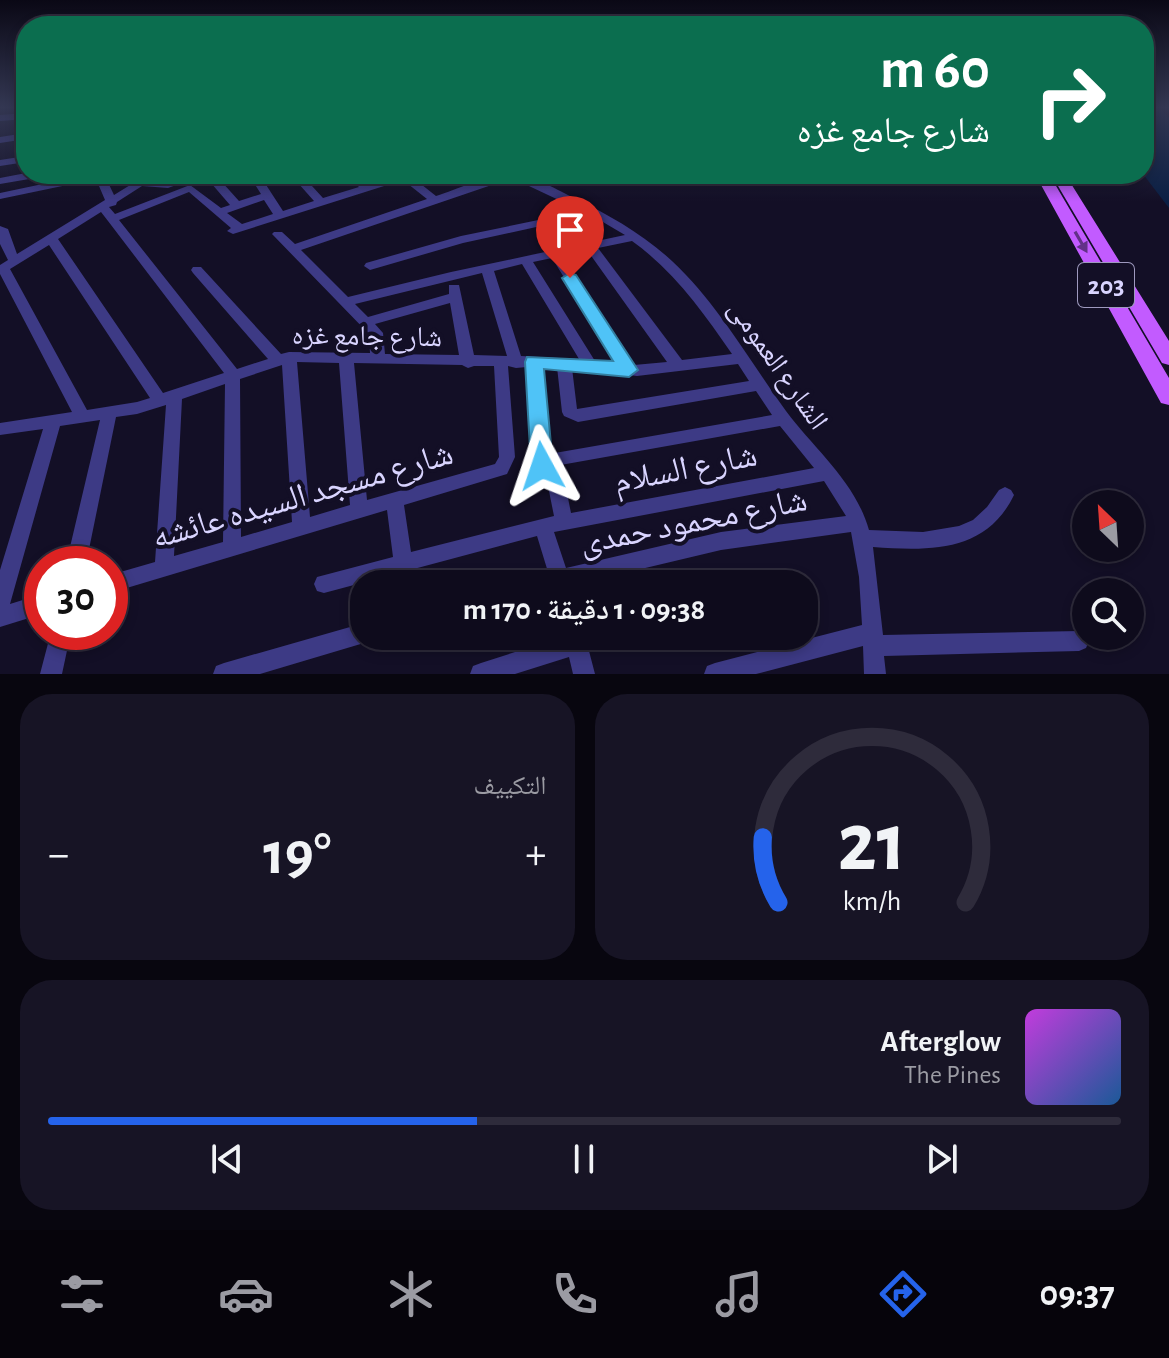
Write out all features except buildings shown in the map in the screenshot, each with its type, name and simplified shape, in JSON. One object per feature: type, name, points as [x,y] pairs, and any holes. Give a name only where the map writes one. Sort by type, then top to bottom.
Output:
[{"type":"main road","name":"203","points":[[1048,184],[1169,397]]},
{"type":"main road","name":"203","points":[[1064,184],[1169,358]]},
{"type":"street","points":[[0,196],[57,184]]},
{"type":"street","points":[[102,184],[109,210],[233,374],[232,548]]},
{"type":"street","points":[[6,267],[109,210],[140,184]]},
{"type":"street","points":[[144,184],[157,188],[179,184]]},
{"type":"street","points":[[218,184],[237,206]]},
{"type":"street","points":[[260,184],[280,216]]},
{"type":"street","points":[[304,184],[321,203]]},
{"type":"street","points":[[362,184],[367,188]]},
{"type":"street","points":[[109,210],[190,188],[220,212],[236,230],[379,184]]},
{"type":"street","points":[[416,184],[433,199]]},
{"type":"street","points":[[291,249],[480,184]]},
{"type":"street","name":"الشارع العمومى","points":[[533,184],[591,212],[645,244],[697,296],[783,419],[826,473],[860,531],[875,674]]},
{"type":"street","points":[[220,212],[267,195]]},
{"type":"street","points":[[370,266],[482,235],[591,212]]},
{"type":"street","points":[[278,234],[366,322],[378,338],[378,359]]},
{"type":"street","points":[[2,235],[6,267],[83,417]]},
{"type":"street","points":[[347,302],[633,237]]},
{"type":"street","points":[[52,240],[167,398],[164,568]]},
{"type":"street","points":[[591,247],[678,366]]},
{"type":"street","points":[[556,255],[629,370]]},
{"type":"street","points":[[527,262],[590,364]]},
{"type":"street","points":[[197,270],[283,358],[302,528]]},
{"type":"street","points":[[488,271],[508,363]]},
{"type":"street","points":[[451,276],[468,363]]},
{"type":"street","points":[[366,322],[455,297]]},
{"type":"street","points":[[346,357],[359,510]]},
{"type":"street","name":"شارع جامع غزه","points":[[0,429],[109,413],[167,398],[283,358],[564,362],[629,370],[742,358]]},
{"type":"street","points":[[534,362],[541,462],[555,478],[564,522]]},
{"type":"street","points":[[564,362],[570,412],[578,416],[760,385]]},
{"type":"street","name":"شارع مسجد السيده عائشه","points":[[128,579],[504,465],[507,457],[508,363]]},
{"type":"street","points":[[80,546],[109,413]]},
{"type":"street","points":[[541,462],[783,419]]},
{"type":"street","points":[[0,603],[53,421]]},
{"type":"street","name":"شارع السلام","points":[[324,584],[543,526],[826,473]]},
{"type":"street","name":"شارع محمود حمدى","points":[[604,570],[721,541],[860,531],[911,541],[955,537],[987,521],[1005,495]]},
{"type":"street","points":[[394,500],[403,563]]},
{"type":"street","points":[[543,526],[557,570]]},
{"type":"street","points":[[0,617],[24,610]]},
{"type":"street","points":[[224,674],[350,637]]},
{"type":"street","points":[[715,674],[872,640],[1072,641]]},
{"type":"street","points":[[51,674],[57,650]]},
{"type":"street","points":[[481,674],[546,650]]},
{"type":"street","points":[[579,650],[584,674]]},
{"type":"water","points":[[1154,138],[1169,138],[1169,208],[1151,184],[1154,184]]},
{"type":"route","points":[[542,466],[534,362],[590,364],[629,370],[570,278]]}]
